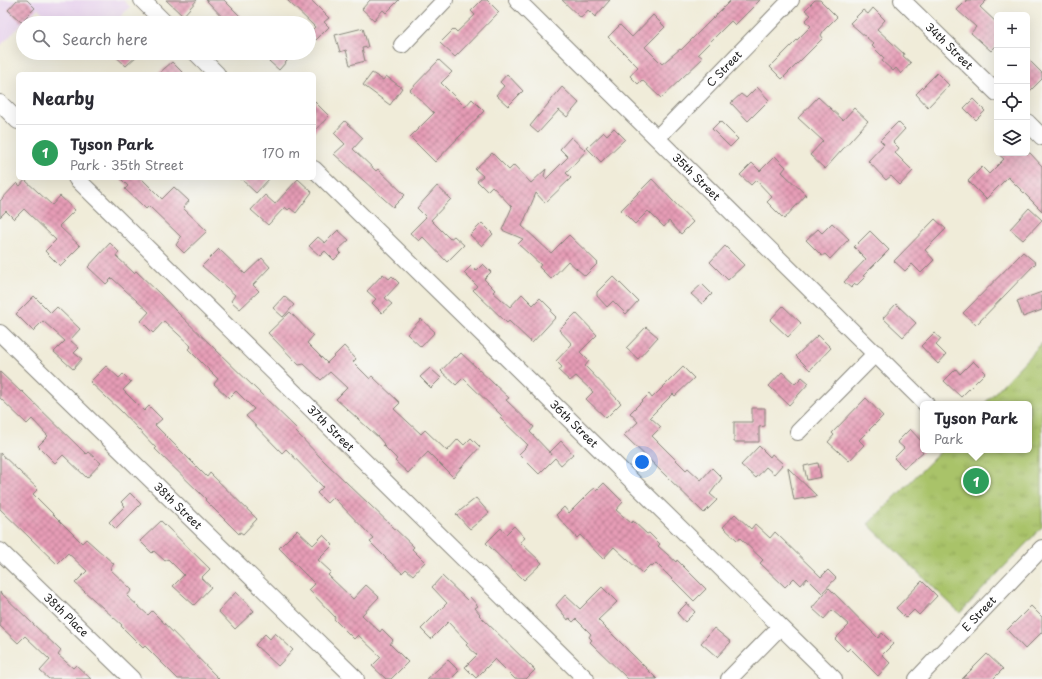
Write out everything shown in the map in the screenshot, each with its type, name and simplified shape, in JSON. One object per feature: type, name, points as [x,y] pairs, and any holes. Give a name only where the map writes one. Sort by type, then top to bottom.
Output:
[{"type":"street","points":[[142,0],[158,16]]},
{"type":"street","points":[[402,45],[445,0]]},
{"type":"street","name":"35th Street","points":[[517,0],[658,137],[923,401]]},
{"type":"street","name":"C Street","points":[[658,137],[791,0]]},
{"type":"street","name":"34th Street","points":[[902,0],[994,90]]},
{"type":"street","points":[[203,60],[215,72]]},
{"type":"street","points":[[0,103],[16,119]]},
{"type":"street","points":[[1030,125],[1042,137]]},
{"type":"street","name":"36th Street","points":[[316,171],[834,679]]},
{"type":"street","name":"37th Street","points":[[78,180],[586,679]]},
{"type":"street","name":"38th Street","points":[[0,333],[356,679]]},
{"type":"street","points":[[798,432],[876,353]]},
{"type":"street","name":"E Street","points":[[917,679],[1042,548]]},
{"type":"street","name":"38th Place","points":[[0,551],[132,679]]},
{"type":"street","points":[[729,679],[780,627]]},
{"type":"shaded area","points":[[0,0],[123,0],[130,7],[121,16],[46,16],[38,8],[30,16],[16,16],[16,30],[0,46]]},
{"type":"green space","points":[[1042,343],[1042,527],[960,613],[868,524],[939,453],[1032,453],[1032,401],[987,401]]},
{"type":"building","points":[[17,0],[27,0],[35,8],[27,16],[16,16],[16,17],[8,10]]},
{"type":"building","points":[[166,0],[197,0],[183,16]]},
{"type":"building","points":[[206,0],[224,0],[240,16],[221,16]]},
{"type":"building","points":[[287,0],[311,0],[329,18],[324,22],[329,27],[316,40],[316,16],[304,16]]},
{"type":"building","points":[[370,0],[399,0],[386,13],[383,10],[374,20],[362,9]]},
{"type":"building","points":[[482,0],[487,0],[499,12],[455,57],[440,43],[454,29],[457,32],[475,15],[471,11]]},
{"type":"building","points":[[562,0],[610,0],[595,17],[588,10],[581,18]]},
{"type":"building","points":[[731,0],[760,0],[735,25],[731,21],[698,54],[703,58],[661,98],[642,80],[638,84],[630,76],[638,67],[608,37],[620,25],[632,37],[653,15],[665,27],[645,47],[662,64],[680,49],[681,50]]},
{"type":"building","points":[[815,0],[820,0],[837,17],[824,30],[821,35],[823,38],[782,79],[770,67],[811,26],[805,21],[811,15],[805,10]]},
{"type":"building","points":[[967,0],[987,0],[980,7],[994,20],[994,48],[991,51],[971,33],[976,27],[957,10]]},
{"type":"building","points":[[873,8],[885,20],[877,29],[904,54],[903,56],[911,63],[901,74],[896,68],[893,71],[882,61],[884,58],[872,46],[874,44],[850,23],[863,10],[868,14]]},
{"type":"building","points":[[363,28],[368,47],[362,48],[365,61],[350,65],[346,50],[340,52],[335,35]]},
{"type":"building","points":[[120,60],[132,60],[126,66]]},
{"type":"building","points":[[268,60],[288,60],[279,70]]},
{"type":"building","points":[[439,60],[452,72],[441,83],[465,107],[472,99],[484,111],[435,162],[410,137],[434,113],[410,90]]},
{"type":"building","points":[[1030,61],[1042,73],[1042,79],[1030,91]]},
{"type":"building","points":[[172,62],[182,72],[160,72]]},
{"type":"building","points":[[372,73],[383,80],[386,76],[402,88],[390,105],[363,85]]},
{"type":"building","points":[[937,73],[949,85],[928,107],[916,94]]},
{"type":"building","points":[[507,74],[523,91],[508,106],[496,95],[504,86],[500,82]]},
{"type":"building","points":[[562,87],[579,103],[567,117],[559,110],[538,133],[530,126]]},
{"type":"building","points":[[757,87],[769,100],[748,121],[731,103],[741,94],[746,98]]},
{"type":"building","points":[[818,97],[843,120],[854,108],[868,121],[825,169],[810,155],[823,141],[798,118]]},
{"type":"building","points":[[973,99],[985,111],[976,120],[964,108]]},
{"type":"building","points":[[316,103],[329,116],[316,130]]},
{"type":"building","points":[[345,121],[363,138],[353,149],[376,171],[378,169],[405,195],[393,207],[334,154],[345,144],[334,133]]},
{"type":"building","points":[[720,121],[738,139],[730,147],[712,129]]},
{"type":"building","points":[[898,122],[905,129],[893,142],[899,148],[895,153],[913,171],[900,185],[891,176],[886,180],[868,161],[884,144],[880,140]]},
{"type":"building","points":[[614,128],[625,139],[601,162],[587,148],[604,132],[607,135]]},
{"type":"building","points":[[571,137],[586,151],[566,173],[571,178],[545,203],[536,193],[522,226],[551,253],[569,235],[598,263],[585,276],[568,261],[551,279],[539,267],[541,265],[518,244],[523,239],[502,230],[512,207],[492,186],[487,191],[477,181],[483,176],[475,169],[492,153],[509,170],[514,165],[531,183],[546,169],[544,176],[546,179],[568,157],[560,149]]},
{"type":"building","points":[[1030,153],[1042,166],[1042,211],[1008,177],[986,199],[968,181],[982,167],[989,174],[1004,159],[1000,156],[1030,156]]},
{"type":"building","points":[[775,156],[786,167],[782,172],[806,195],[784,219],[767,202],[772,197],[756,180],[751,185],[740,175],[752,163],[760,171]]},
{"type":"building","points":[[652,179],[693,222],[681,234],[669,221],[664,227],[648,211],[635,224],[621,210]]},
{"type":"building","points":[[25,180],[52,205],[60,196],[75,210],[59,226],[80,246],[60,266],[45,251],[56,240],[24,209],[14,219],[6,211],[0,217],[0,201],[17,183],[20,186]]},
{"type":"building","points":[[122,180],[143,180],[162,199],[174,187],[189,201],[183,208],[207,231],[184,253],[176,245],[181,237],[149,206],[146,209],[125,189],[128,186]]},
{"type":"building","points":[[242,180],[268,180],[256,193]]},
{"type":"building","points":[[297,180],[299,180],[312,192],[296,213],[290,208],[288,210],[285,207],[268,225],[251,210],[265,195],[275,204]]},
{"type":"building","points":[[437,186],[451,199],[431,220],[450,239],[454,236],[464,245],[447,262],[423,237],[419,241],[410,233],[426,217],[417,208]]},
{"type":"building","points":[[1029,208],[1042,220],[1023,240],[1010,229]]},
{"type":"building","points":[[935,219],[946,229],[925,250],[934,260],[921,273],[912,264],[905,271],[894,261]]},
{"type":"building","points":[[482,223],[493,234],[482,246],[470,235]]},
{"type":"building","points":[[832,223],[849,239],[830,259],[825,254],[822,256],[806,240],[818,229],[822,233]]},
{"type":"building","points":[[338,230],[349,240],[338,250],[341,253],[334,260],[325,251],[320,256],[309,246],[318,237],[325,243]]},
{"type":"building","points":[[870,231],[889,250],[863,276],[865,277],[857,285],[855,284],[851,288],[844,282],[866,259],[854,247]]},
{"type":"building","points":[[110,243],[119,252],[116,256],[134,273],[136,271],[160,294],[297,429],[295,431],[324,461],[414,547],[412,549],[425,562],[413,575],[406,569],[402,573],[390,562],[370,542],[374,539],[333,497],[327,503],[317,493],[323,487],[286,449],[282,453],[246,416],[254,409],[236,391],[229,398],[214,384],[218,379],[188,349],[191,346],[164,321],[153,333],[141,321],[149,312],[112,278],[106,284],[88,267]]},
{"type":"building","points":[[725,246],[744,265],[728,280],[710,262]]},
{"type":"building","points":[[219,249],[245,274],[262,258],[270,267],[253,285],[259,291],[240,309],[231,301],[235,295],[202,266]]},
{"type":"building","points":[[1023,252],[1036,263],[976,325],[963,313]]},
{"type":"building","points":[[483,264],[491,272],[484,279],[495,290],[493,292],[510,307],[522,294],[533,305],[540,298],[552,310],[551,312],[556,317],[532,343],[509,321],[507,323],[473,290],[477,286],[464,273],[471,266],[476,271]]},
{"type":"building","points":[[383,274],[389,279],[392,276],[399,283],[385,298],[392,304],[382,313],[372,303],[376,299],[367,291]]},
{"type":"building","points":[[613,276],[638,301],[626,314],[613,301],[607,307],[597,296],[597,292]]},
{"type":"building","points":[[702,284],[712,294],[702,304],[691,294]]},
{"type":"building","points":[[1042,292],[1042,310],[1023,317],[1017,301]]},
{"type":"building","points":[[34,296],[51,313],[57,307],[80,329],[70,340],[79,348],[74,353],[82,359],[73,369],[54,352],[65,341],[43,321],[33,331],[16,314]]},
{"type":"building","points":[[284,296],[294,305],[283,317],[273,308]]},
{"type":"building","points":[[896,304],[916,323],[903,337],[883,318]]},
{"type":"building","points":[[783,306],[801,323],[788,337],[770,320]]},
{"type":"building","points":[[290,312],[313,336],[307,343],[327,363],[344,346],[356,359],[353,362],[370,379],[372,376],[400,403],[394,409],[421,434],[425,430],[447,451],[458,439],[464,445],[471,438],[480,447],[453,477],[428,452],[408,473],[395,461],[397,459],[383,445],[384,444],[379,438],[336,399],[347,388],[330,372],[321,380],[304,364],[299,365],[268,333]]},
{"type":"building","points":[[576,313],[597,335],[580,352],[589,361],[585,366],[621,403],[606,418],[586,399],[593,392],[576,376],[570,381],[559,371],[562,367],[556,361],[572,344],[559,330]]},
{"type":"building","points":[[421,319],[435,332],[421,347],[407,334]]},
{"type":"building","points":[[646,327],[658,337],[638,359],[626,348]]},
{"type":"building","points":[[934,333],[941,339],[936,345],[946,355],[938,364],[921,346]]},
{"type":"building","points":[[818,335],[831,348],[810,370],[796,356]]},
{"type":"building","points":[[461,353],[509,398],[506,400],[534,427],[530,432],[552,455],[550,452],[561,441],[573,454],[561,465],[555,458],[539,474],[519,454],[528,445],[500,418],[502,416],[463,378],[456,385],[441,371],[454,357],[456,358]]},
{"type":"building","points":[[973,361],[985,373],[961,397],[944,381],[956,369],[960,374]]},
{"type":"building","points":[[106,366],[119,378],[123,374],[131,382],[123,390],[144,411],[149,406],[162,419],[155,425],[207,477],[210,473],[257,519],[243,534],[240,532],[239,534],[155,449],[156,448],[121,411],[90,382]]},
{"type":"building","points":[[683,367],[694,378],[675,396],[673,394],[650,417],[661,427],[652,436],[686,470],[688,468],[701,480],[712,468],[722,478],[710,494],[717,500],[704,513],[624,435],[638,422],[630,413],[649,394],[652,398]]},
{"type":"building","points":[[430,368],[441,378],[431,388],[420,377]]},
{"type":"building","points":[[0,372],[21,392],[22,391],[86,454],[88,452],[101,463],[87,478],[63,455],[55,463],[38,446],[48,436],[32,419],[27,424],[0,398]]},
{"type":"building","points":[[782,372],[795,384],[802,377],[809,383],[789,405],[769,386]]},
{"type":"building","points":[[866,398],[883,416],[859,440],[864,445],[849,461],[828,442],[834,435],[832,433]]},
{"type":"building","points":[[752,408],[765,408],[765,426],[759,427],[759,442],[734,442],[734,422],[752,422]]},
{"type":"building","points":[[910,429],[920,440],[920,453],[922,453],[904,468],[894,458],[904,448],[897,442]]},
{"type":"building","points":[[759,446],[770,457],[772,454],[783,464],[774,474],[766,467],[756,478],[741,465]]},
{"type":"building","points":[[0,453],[38,489],[33,494],[82,543],[86,539],[114,564],[110,569],[132,590],[127,596],[148,615],[152,611],[219,679],[178,679],[145,646],[143,648],[121,626],[122,625],[75,583],[87,571],[68,553],[57,564],[0,509]]},
{"type":"building","points":[[818,463],[821,477],[807,480],[804,466]]},
{"type":"building","points":[[788,468],[817,496],[794,500]]},
{"type":"building","points":[[604,483],[623,502],[616,510],[631,523],[633,521],[647,534],[649,533],[660,544],[658,546],[676,562],[677,560],[706,589],[694,601],[656,563],[652,567],[650,565],[642,573],[614,547],[603,559],[580,535],[577,538],[556,515],[564,507],[569,513],[591,491],[595,488],[597,490]]},
{"type":"building","points":[[130,493],[141,504],[116,529],[109,522],[125,506],[121,502]]},
{"type":"building","points":[[476,498],[489,513],[470,529],[456,514]]},
{"type":"building","points":[[735,514],[751,529],[755,524],[770,538],[775,532],[821,577],[828,570],[836,578],[822,593],[807,578],[801,585],[794,578],[785,587],[760,563],[763,560],[740,538],[737,540],[723,527]]},
{"type":"building","points":[[161,521],[210,569],[201,578],[211,587],[194,605],[173,586],[184,575],[168,559],[165,561],[154,551],[152,553],[140,541]]},
{"type":"building","points":[[514,526],[525,538],[520,542],[542,563],[524,580],[486,543],[501,528],[506,534]]},
{"type":"building","points":[[297,530],[313,545],[323,535],[333,545],[318,560],[331,572],[328,575],[353,599],[366,585],[379,597],[362,615],[380,632],[382,629],[393,640],[390,644],[408,662],[391,679],[386,679],[372,666],[381,657],[358,635],[354,639],[334,619],[335,617],[309,590],[315,584],[279,548]]},
{"type":"building","points":[[442,576],[467,600],[470,597],[478,606],[475,608],[480,614],[479,615],[535,670],[526,679],[515,679],[495,659],[476,678],[465,667],[477,655],[466,645],[468,643],[448,622],[431,639],[421,629],[447,603],[432,587]]},
{"type":"building","points":[[922,581],[937,596],[919,615],[914,610],[906,618],[896,608]]},
{"type":"building","points":[[602,587],[617,602],[598,620],[657,679],[628,679],[590,642],[592,640],[589,637],[591,634],[576,619],[573,622],[569,618],[568,620],[556,605],[565,595],[580,609]]},
{"type":"building","points":[[829,588],[878,638],[882,633],[893,644],[882,655],[890,663],[878,676],[850,648],[847,651],[835,639],[849,625],[832,610],[824,619],[812,608]]},
{"type":"building","points":[[0,592],[61,651],[58,655],[73,668],[76,665],[91,679],[49,679],[40,671],[50,660],[25,636],[18,643],[0,626]]},
{"type":"building","points":[[236,592],[254,611],[235,629],[218,611]]},
{"type":"building","points":[[687,603],[695,612],[685,622],[677,613]]},
{"type":"building","points":[[1031,606],[1042,617],[1042,632],[1025,649],[1007,630]]},
{"type":"building","points":[[714,628],[731,642],[717,657],[701,643]]},
{"type":"building","points":[[275,633],[293,650],[278,666],[255,645],[265,634],[270,639]]},
{"type":"building","points":[[987,654],[1003,669],[993,679],[962,679]]},
{"type":"building","points":[[448,660],[459,671],[451,679],[427,679]]},
{"type":"place","name":"Tyson Park","points":[[976,481]]}]
